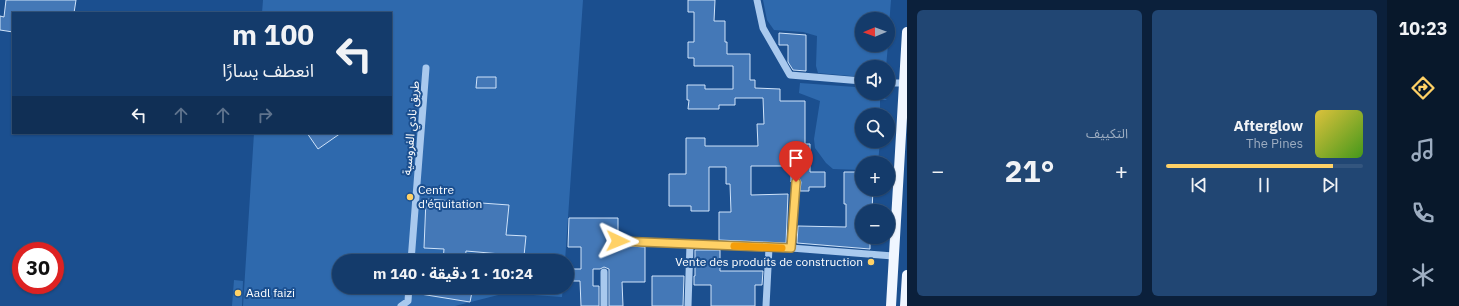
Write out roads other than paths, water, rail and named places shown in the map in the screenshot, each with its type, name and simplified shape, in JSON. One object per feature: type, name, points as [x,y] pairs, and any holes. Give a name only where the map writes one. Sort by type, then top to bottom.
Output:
[{"type":"main road","points":[[891,306],[893,256],[903,158],[904,83],[907,32]]},
{"type":"main road","points":[[905,306],[907,275]]},
{"type":"street","points":[[757,0],[763,28],[790,75],[855,80]]},
{"type":"street","name":"طريق نادي الفروسية","points":[[412,254],[426,68]]},
{"type":"street","points":[[895,83],[904,83]]},
{"type":"street","points":[[791,248],[796,182]]},
{"type":"street","points":[[618,241],[791,248],[893,256]]},
{"type":"street","points":[[688,306],[690,244]]},
{"type":"street","points":[[766,306],[769,248]]},
{"type":"street","points":[[604,272],[604,306]]},
{"type":"street","points":[[400,306],[408,301],[408,294]]},
{"type":"place","name":"Centre d'équitation","points":[[410,197]]},
{"type":"place","name":"Vente des produits de construction","points":[[871,262]]},
{"type":"place","name":"Aadl faizi","points":[[238,293]]}]
